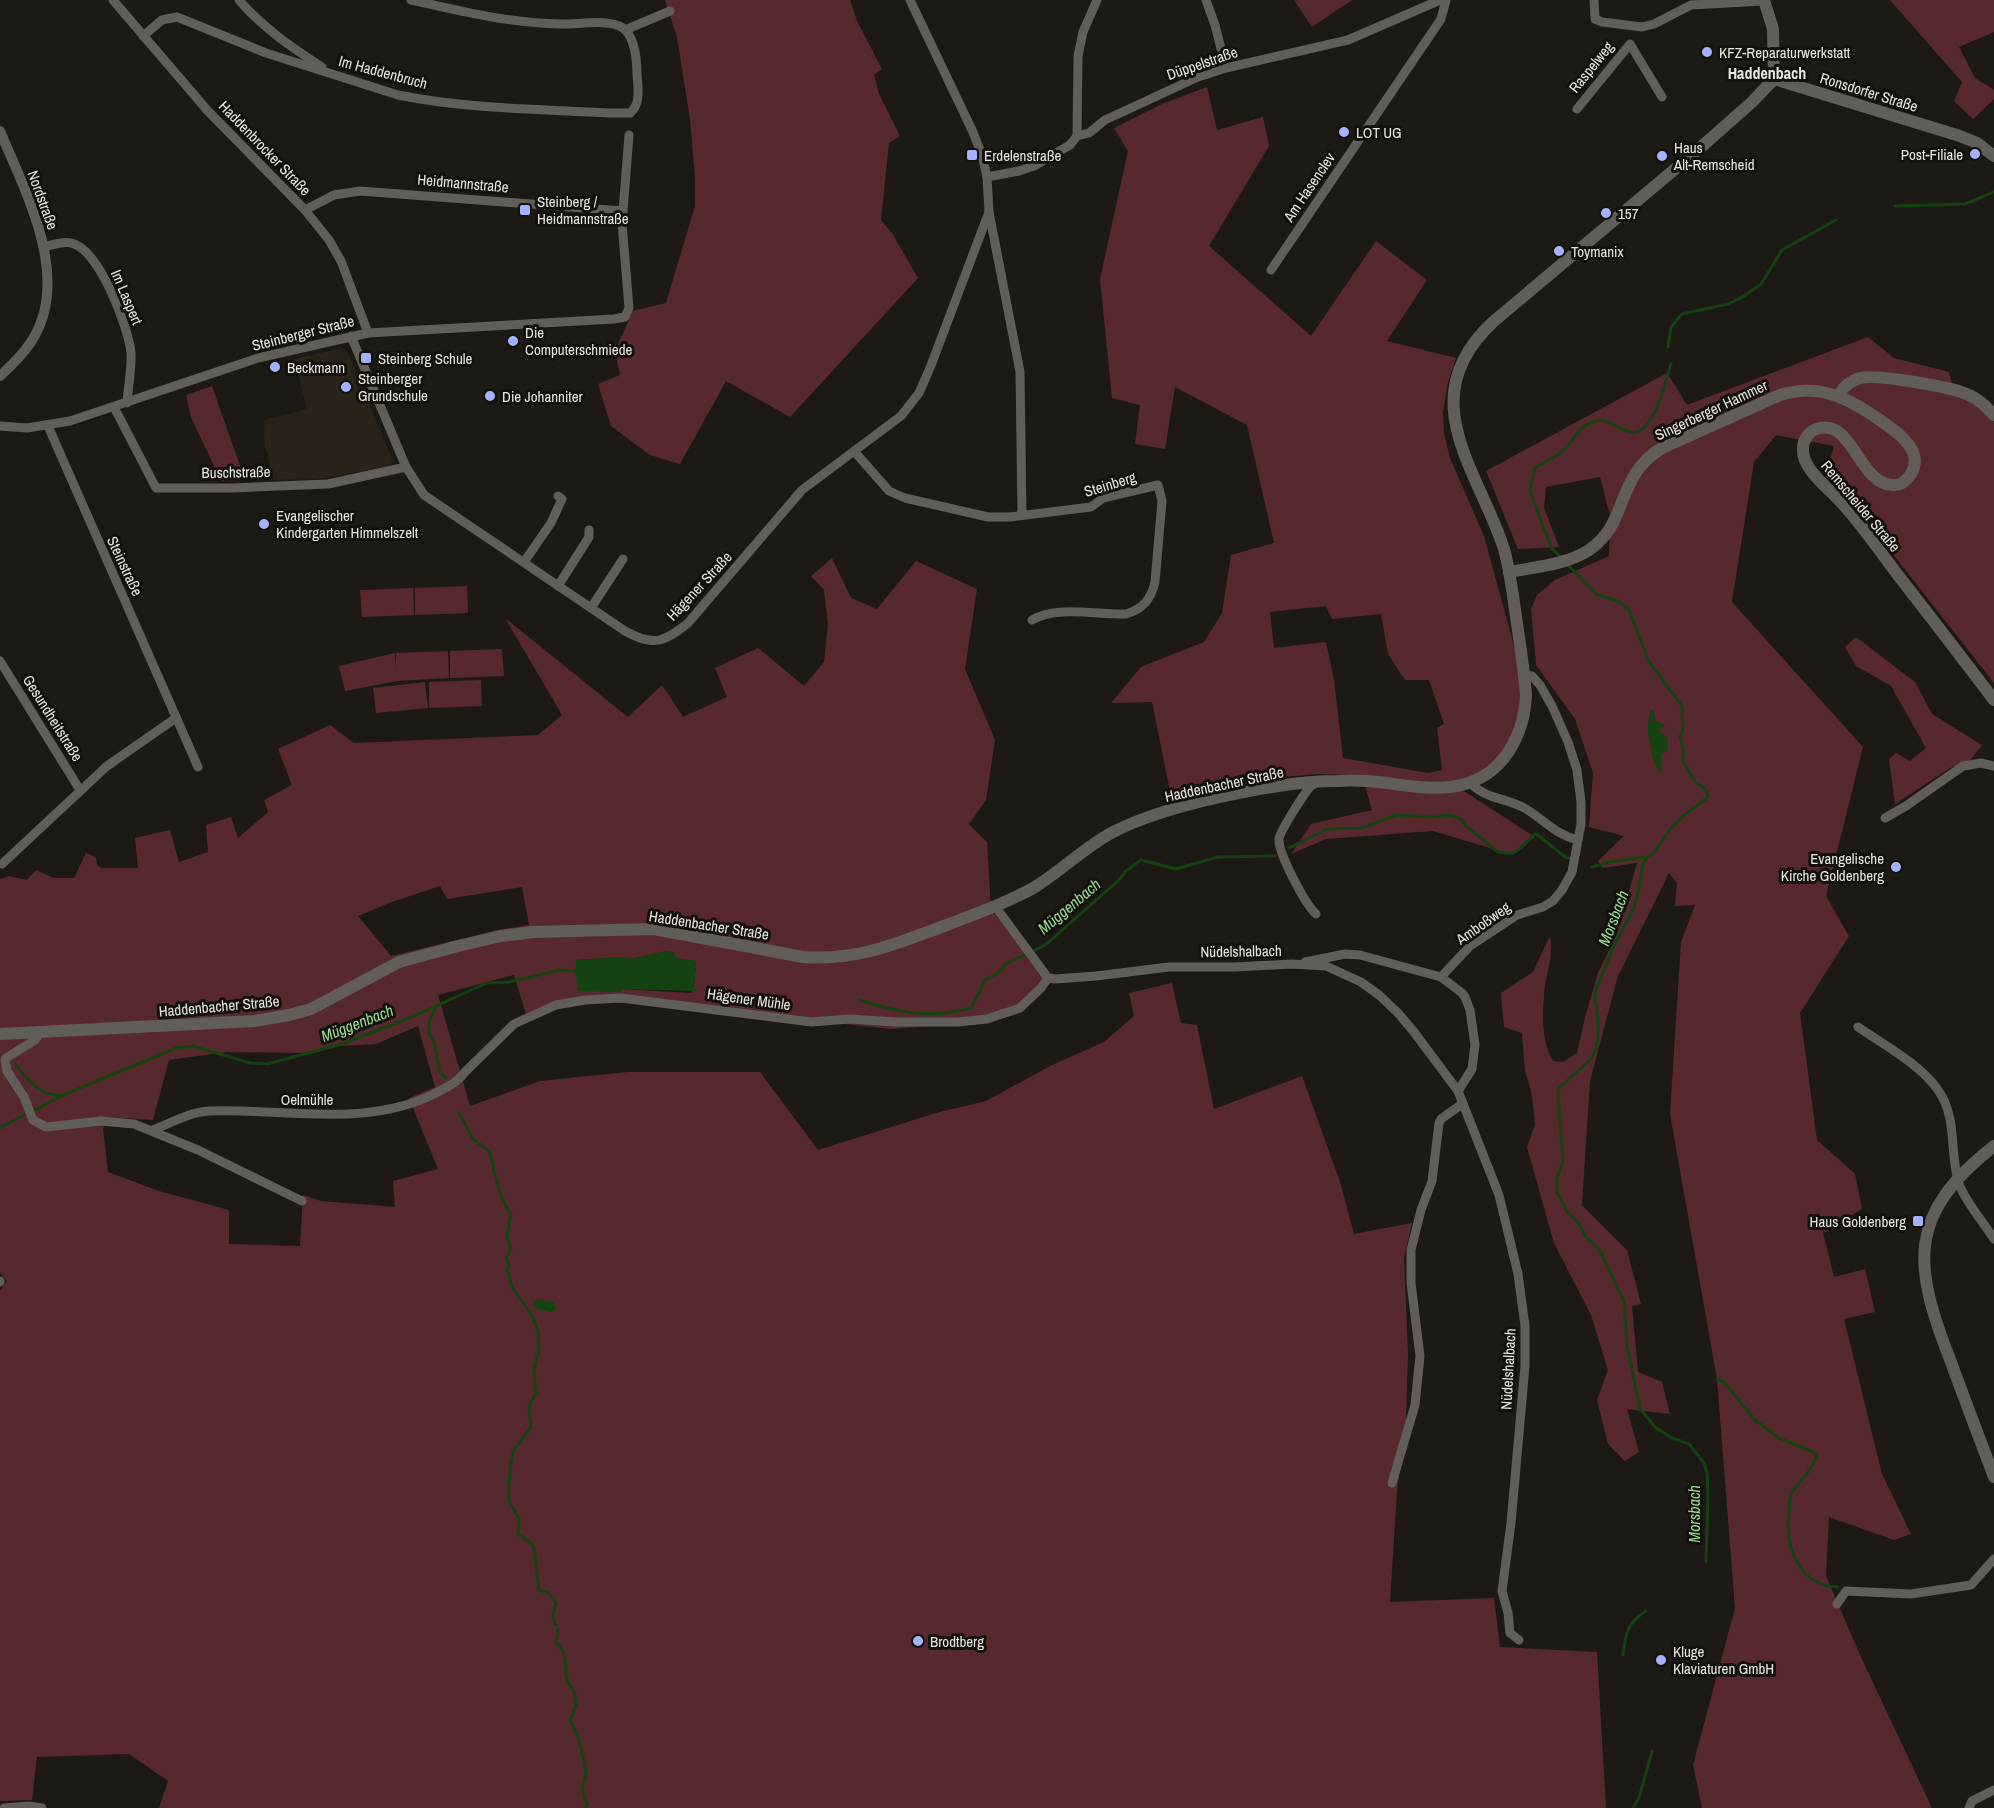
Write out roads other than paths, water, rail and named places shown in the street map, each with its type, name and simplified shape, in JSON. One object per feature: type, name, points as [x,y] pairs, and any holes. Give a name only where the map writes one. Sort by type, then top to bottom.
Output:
[{"type":"main road","points":[[1764,1],[1773,29],[1774,79]]},
{"type":"main road","name":"Ronsdorfer Straße","points":[[1774,79],[1960,136],[1977,143],[1994,156]]},
{"type":"main road","name":"Haddenbacher Straße","points":[[0,1034],[254,1021],[289,1015],[320,1005],[399,962],[458,946],[522,933],[654,929],[788,954],[828,957],[855,955],[877,950],[995,906],[1037,886],[1112,832],[1184,806],[1222,796],[1319,781],[1372,782],[1427,789],[1470,783],[1494,768],[1502,760],[1516,740],[1525,705],[1524,675],[1509,572],[1495,526],[1463,454],[1456,429],[1453,410],[1454,391],[1468,352],[1499,316],[1700,148],[1752,102],[1774,79]]},
{"type":"main road","points":[[1839,395],[1850,383],[1866,377],[1918,382],[1970,395],[1994,415]]},
{"type":"main road","name":"Singerberger Hammer","points":[[1509,572],[1565,560],[1594,546],[1609,531],[1632,477],[1654,453],[1706,427],[1791,391],[1810,390],[1839,395]]},
{"type":"main road","name":"Remscheider Straße","points":[[1839,395],[1863,408],[1905,440],[1915,456],[1914,470],[1905,482],[1898,485],[1892,486],[1881,482],[1865,467],[1844,436],[1838,431],[1827,428],[1812,431],[1806,438],[1803,448],[1806,461],[1817,477],[1850,512],[1994,700]]},
{"type":"main road","points":[[1994,1146],[1958,1177],[1938,1203],[1929,1223],[1924,1246],[1925,1279],[1936,1325],[1994,1478]]},
{"type":"street","name":"Haddenbrocker Straße","points":[[113,0],[207,110],[305,210],[329,240],[338,255],[368,333]]},
{"type":"street","points":[[239,0],[251,14],[290,46],[334,74]]},
{"type":"street","points":[[411,0],[525,22],[576,25],[610,23],[625,30],[670,11]]},
{"type":"street","points":[[910,0],[972,130],[982,155],[987,177],[988,212],[1020,372],[1022,514]]},
{"type":"street","points":[[1077,136],[1078,56],[1083,32],[1097,0]]},
{"type":"street","points":[[1206,0],[1226,68]]},
{"type":"street","name":"Düppelstraße","points":[[987,177],[1034,166],[1070,146],[1077,136],[1089,132],[1105,120],[1198,77],[1226,68],[1348,40],[1440,0]]},
{"type":"street","name":"Am Hasenclev","points":[[1271,270],[1441,19],[1446,0]]},
{"type":"street","name":"Raspelweg","points":[[1594,0],[1595,19],[1635,26],[1654,24],[1691,5],[1764,1]]},
{"type":"street","name":"Im Haddenbruch","points":[[143,36],[162,20],[177,17],[266,53],[398,95],[471,105],[630,113],[636,103],[637,65],[632,43],[625,30]]},
{"type":"street","name":"Raspelweg","points":[[1577,109],[1630,44],[1635,33],[1635,26]]},
{"type":"street","name":"Raspelweg","points":[[1630,44],[1662,97]]},
{"type":"street","name":"Nordstraße","points":[[0,131],[37,219],[44,247],[47,278],[42,317],[31,341],[0,376]]},
{"type":"street","points":[[624,211],[629,135]]},
{"type":"street","name":"Heidmannstraße","points":[[305,210],[334,195],[360,191],[624,211]]},
{"type":"street","name":"Steinberger Straße","points":[[0,426],[15,428],[48,426],[127,403],[258,358],[368,333],[622,317],[626,315],[629,308],[622,223],[624,211]]},
{"type":"street","name":"Hägener Straße","points":[[351,336],[406,467],[424,495],[591,608],[640,639],[656,642],[681,628],[697,613],[802,490],[894,423],[911,405],[919,393],[988,212]]},
{"type":"street","name":"Im Laspert","points":[[44,247],[69,242],[83,249],[99,270],[122,316],[131,354],[127,403]]},
{"type":"street","name":"Buschstraße","points":[[114,407],[156,488],[328,484],[406,467]]},
{"type":"street","name":"Steinstraße","points":[[48,426],[198,767]]},
{"type":"street","name":"Steinberg","points":[[854,451],[884,486],[905,498],[988,516],[1010,517],[1091,507],[1103,498],[1158,485],[1162,501],[1155,582],[1152,594],[1144,605],[1126,614],[1061,613],[1040,615],[1032,620]]},
{"type":"street","points":[[524,562],[551,523],[562,499],[558,496]]},
{"type":"street","points":[[558,586],[589,537],[589,530]]},
{"type":"street","points":[[591,608],[623,559]]},
{"type":"street","name":"Gesundheitstraße","points":[[0,661],[80,790]]},
{"type":"street","name":"Amboßweg","points":[[1441,977],[1470,946],[1517,915],[1543,907],[1558,896],[1572,872],[1578,840],[1581,802],[1576,770],[1571,750],[1544,692],[1532,676],[1524,675]]},
{"type":"street","points":[[2,864],[108,766],[176,718]]},
{"type":"street","points":[[1885,818],[1963,766],[1981,763],[1994,766]]},
{"type":"street","points":[[1316,914],[1308,907],[1282,857],[1279,840],[1282,829],[1311,786],[1319,781]]},
{"type":"street","points":[[1470,783],[1488,796],[1523,807],[1564,836],[1578,840]]},
{"type":"street","points":[[995,906],[1048,978]]},
{"type":"street","points":[[1292,964],[1352,954],[1441,977],[1465,997],[1474,1036],[1472,1070],[1458,1091]]},
{"type":"street","name":"Nüdelshalbach","points":[[1048,978],[1096,976],[1169,967],[1235,968],[1292,964],[1326,966],[1361,982],[1379,995],[1414,1032],[1458,1091],[1499,1195],[1518,1274],[1525,1326],[1525,1366],[1511,1523],[1502,1591],[1510,1633],[1519,1640]]},
{"type":"street","name":"Hägener Mühle","points":[[459,1081],[513,1024],[556,1005],[585,1000],[621,998],[811,1022],[850,1019],[958,1022],[987,1019],[1020,1008],[1048,978]]},
{"type":"street","points":[[1858,1027],[1909,1062],[1939,1090],[1951,1121],[1959,1186],[1994,1239]]},
{"type":"street","points":[[41,1031],[35,1041],[4,1060],[24,1097],[33,1120],[46,1127],[101,1121],[134,1124],[198,1150],[302,1201]]},
{"type":"street","name":"Oelmühle","points":[[153,1130],[181,1118],[207,1111],[322,1115],[359,1113],[397,1107],[430,1096],[459,1081]]},
{"type":"street","points":[[1392,1483],[1415,1405],[1420,1356],[1411,1283],[1413,1239],[1432,1181],[1439,1123],[1462,1104]]},
{"type":"street","points":[[1837,1604],[1846,1591],[1911,1594],[1971,1585],[1994,1559]]},
{"type":"street","points":[[1969,1808],[1972,1801],[1994,1790]]},
{"type":"street","points":[[4,1808],[42,1808]]},
{"type":"waterway","name":"Morsbach","points":[[1895,206],[1965,204],[1994,192]]},
{"type":"waterway","name":"Morsbach","points":[[1668,347],[1671,327],[1682,314],[1728,304],[1741,298],[1761,284],[1782,250],[1836,220]]},
{"type":"waterway","name":"Morsbach","points":[[1561,558],[1551,547],[1530,491],[1535,467],[1559,454],[1569,445],[1581,428],[1592,422],[1603,421],[1631,432],[1643,428],[1649,422],[1659,403],[1671,364]]},
{"type":"waterway","name":"Morsbach","points":[[1566,563],[1596,594],[1620,602],[1629,610],[1648,660],[1682,706],[1683,729],[1680,737],[1684,752],[1683,761],[1695,782],[1708,793],[1707,798],[1672,827],[1642,866],[1634,908],[1614,946],[1596,990],[1598,1037],[1595,1052],[1591,1059],[1559,1088],[1563,1161],[1557,1179],[1557,1192],[1568,1213],[1578,1222],[1586,1237],[1599,1249],[1624,1301],[1627,1346],[1640,1409],[1656,1428],[1672,1438],[1689,1444],[1704,1463],[1708,1494],[1706,1562]]},
{"type":"waterway","name":"Müggenbach","points":[[1289,848],[1327,829],[1362,828],[1396,815],[1430,817],[1451,815],[1461,819],[1465,825],[1498,852],[1513,853],[1535,834],[1569,858]]},
{"type":"waterway","name":"Müggenbach","points":[[860,1000],[915,1013],[942,1013],[971,1008],[985,980],[997,974],[1007,963],[1042,947],[1141,860],[1176,869],[1218,857],[1275,856]]},
{"type":"waterway","name":"Müggenbach","points":[[1592,867],[1609,862],[1647,857]]},
{"type":"waterway","name":"Müggenbach","points":[[33,1111],[61,1096],[176,1048],[193,1046],[250,1063],[267,1064],[342,1044],[409,1018],[487,983],[509,982],[560,970],[578,971]]},
{"type":"waterway","points":[[437,1005],[429,1022],[429,1033],[435,1045],[439,1071],[446,1078]]},
{"type":"waterway","points":[[15,1064],[40,1089],[46,1093],[61,1096]]},
{"type":"waterway","points":[[459,1113],[473,1139],[489,1151],[500,1192],[511,1214],[507,1235],[511,1249],[506,1258],[509,1265],[507,1269],[512,1287],[533,1317],[538,1332],[539,1349],[534,1370],[536,1392],[529,1407],[531,1427],[514,1450],[508,1496],[519,1519],[518,1534],[534,1547],[539,1590],[549,1593],[556,1603],[553,1617],[556,1625]]},
{"type":"waterway","name":"Müggenbach","points":[[0,1128],[24,1115]]},
{"type":"waterway","points":[[1717,1379],[1724,1382],[1755,1420],[1779,1438],[1816,1455],[1809,1471],[1791,1494],[1789,1538],[1797,1562],[1804,1572],[1813,1580],[1824,1585],[1838,1587]]},
{"type":"waterway","name":"Morsbach","points":[[1623,1655],[1628,1629],[1646,1611]]},
{"type":"waterway","points":[[558,1629],[556,1642],[565,1656],[567,1679],[576,1699],[575,1710],[570,1720],[578,1737],[585,1765],[586,1774],[582,1790],[587,1804],[585,1808]]},
{"type":"waterway","name":"Morsbach","points":[[1633,1808],[1639,1798],[1652,1751]]},
{"type":"place","name":"KFZ-Reparaturwerkstatt","points":[[1707,52]]},
{"type":"place","name":"LOT UG","points":[[1344,132]]},
{"type":"place","name":"Post-Filiale","points":[[1975,154]]},
{"type":"place","name":"Erdelenstraße","points":[[972,155]]},
{"type":"place","name":"Haus Alt-Remscheid","points":[[1662,156]]},
{"type":"place","name":"Steinberg / Heidmannstraße","points":[[525,210]]},
{"type":"place","name":"157","points":[[1606,213]]},
{"type":"place","name":"Toymanix","points":[[1559,251]]},
{"type":"place","name":"Die Computerschmiede","points":[[513,341]]},
{"type":"place","name":"Steinberg Schule","points":[[366,358]]},
{"type":"place","name":"Beckmann","points":[[275,367]]},
{"type":"place","name":"Steinberger Grundschule","points":[[346,387]]},
{"type":"place","name":"Die Johanniter","points":[[490,396]]},
{"type":"place","name":"Evangelischer Kindergarten Himmelszelt","points":[[264,524]]},
{"type":"place","name":"Evangelische Kirche Goldenberg","points":[[1896,867]]},
{"type":"place","name":"Haus Goldenberg","points":[[1918,1221]]},
{"type":"place","name":"Brodtberg","points":[[918,1641]]},
{"type":"place","name":"Kluge Klaviaturen GmbH","points":[[1661,1660]]},
{"type":"district","name":"Haddenbach","points":[[1767,73]]}]
